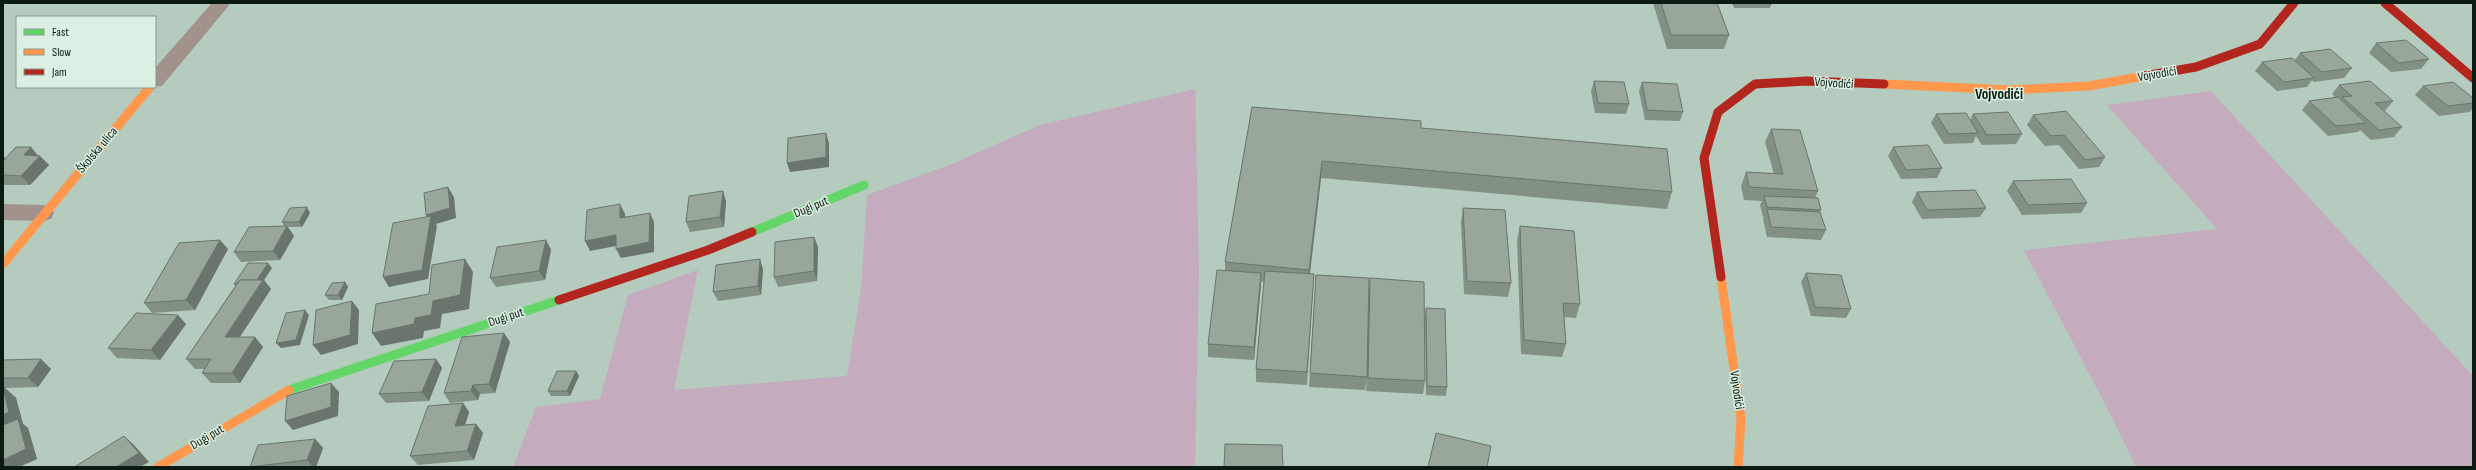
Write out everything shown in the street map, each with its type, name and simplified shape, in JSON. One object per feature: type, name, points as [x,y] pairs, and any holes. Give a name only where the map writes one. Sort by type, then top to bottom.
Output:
[{"type":"street","points":[[156,80],[222,3]]},
{"type":"street","name":"Vojvodići","points":[[1738,467],[1741,419],[1704,158],[1718,112],[1755,84],[1806,81],[2009,90],[2089,86],[2196,68],[2260,44],[2294,3]]},
{"type":"street","points":[[2385,3],[2473,78]]},
{"type":"street","name":"Školska ulica","points":[[3,264],[149,88]]},
{"type":"street","name":"Dugi put","points":[[158,467],[282,392],[708,250],[864,185]]},
{"type":"street","points":[[3,212],[44,213]]},
{"type":"shaded area","points":[[1195,89],[1199,270],[1195,467],[513,467],[536,407],[600,399],[628,295],[698,270],[674,390],[847,376],[861,289],[867,195],[952,164],[1040,125]]},
{"type":"shaded area","points":[[2211,91],[2473,376],[2473,467],[2136,467],[2112,417],[2024,250],[2217,229],[2107,105]]},
{"type":"building","points":[[1661,3],[1717,3],[1729,35],[1671,35]]},
{"type":"building","points":[[2406,40],[2429,59],[2399,63],[2376,43]]},
{"type":"building","points":[[2330,49],[2352,68],[2322,72],[2300,53]]},
{"type":"building","points":[[2292,58],[2314,78],[2284,82],[2262,62]]},
{"type":"building","points":[[1594,81],[1624,82],[1629,104],[1598,103]]},
{"type":"building","points":[[2370,81],[2393,101],[2375,103],[2402,127],[2379,130],[2342,97],[2352,96],[2339,85]]},
{"type":"building","points":[[1642,82],[1677,84],[1683,112],[1647,110]]},
{"type":"building","points":[[2453,82],[2473,98],[2473,103],[2448,106],[2423,86]]},
{"type":"building","points":[[2338,97],[2366,123],[2336,126],[2309,101]]},
{"type":"building","points":[[1252,107],[1421,121],[1421,128],[1667,149],[1672,192],[1322,161],[1309,270],[1225,262]]},
{"type":"building","points":[[2066,111],[2105,157],[2085,160],[2064,135],[2051,136],[2033,115]]},
{"type":"building","points":[[2008,112],[2022,134],[1987,135],[1973,114]]},
{"type":"building","points":[[1966,113],[1978,133],[1949,134],[1936,114]]},
{"type":"building","points":[[1771,129],[1800,130],[1818,191],[1749,187],[1746,172],[1783,174]]},
{"type":"building","points":[[826,133],[826,157],[787,163],[788,138]]},
{"type":"building","points":[[1928,145],[1942,168],[1906,170],[1893,147]]},
{"type":"building","points":[[16,147],[31,147],[24,155],[40,156],[21,176],[3,175],[3,161]]},
{"type":"building","points":[[2071,179],[2087,203],[2028,205],[2013,181]]},
{"type":"building","points":[[448,187],[450,208],[426,215],[424,193]]},
{"type":"building","points":[[1975,190],[1986,208],[1927,210],[1917,192]]},
{"type":"building","points":[[723,191],[720,217],[686,222],[689,196]]},
{"type":"building","points":[[1764,196],[1818,198],[1821,210],[1767,207]]},
{"type":"building","points":[[620,204],[620,218],[650,213],[649,242],[616,249],[616,235],[585,241],[587,210]]},
{"type":"building","points":[[307,207],[299,222],[282,222],[290,208]]},
{"type":"building","points":[[1463,208],[1505,210],[1511,283],[1467,281]]},
{"type":"building","points":[[1767,209],[1820,212],[1826,230],[1771,227]]},
{"type":"building","points":[[431,216],[422,270],[383,277],[393,223]]},
{"type":"building","points":[[287,226],[273,251],[234,252],[249,227]]},
{"type":"building","points":[[1520,226],[1574,231],[1580,304],[1563,303],[1566,344],[1524,340]]},
{"type":"building","points":[[814,237],[814,271],[774,277],[775,242]]},
{"type":"building","points":[[220,240],[186,300],[144,303],[179,243]]},
{"type":"building","points":[[546,240],[539,271],[490,278],[497,247]]},
{"type":"building","points":[[465,259],[460,295],[433,301],[431,315],[415,318],[414,324],[372,333],[376,304],[429,294],[432,265]]},
{"type":"building","points":[[760,259],[758,286],[713,292],[716,265]]},
{"type":"building","points":[[248,263],[268,263],[257,280],[240,280],[234,284]]},
{"type":"building","points":[[1217,270],[1261,273],[1254,347],[1208,344]]},
{"type":"building","points":[[1265,271],[1314,274],[1307,372],[1256,369]]},
{"type":"building","points":[[1806,273],[1841,275],[1851,309],[1815,307]]},
{"type":"building","points":[[1316,275],[1369,278],[1367,377],[1310,373]]},
{"type":"building","points":[[1370,278],[1424,282],[1425,381],[1368,378]]},
{"type":"building","points":[[240,280],[263,280],[225,337],[255,337],[232,373],[202,373],[211,359],[186,359]]},
{"type":"building","points":[[345,282],[338,295],[325,295],[332,283]]},
{"type":"building","points":[[352,301],[350,335],[313,345],[316,310]]},
{"type":"building","points":[[1426,308],[1445,309],[1447,387],[1427,386]]},
{"type":"building","points":[[305,310],[296,340],[276,343],[286,313]]},
{"type":"building","points":[[136,313],[178,315],[151,350],[108,348]]},
{"type":"building","points":[[504,333],[489,384],[473,385],[471,391],[444,393],[462,337]]},
{"type":"building","points":[[41,359],[28,378],[3,378],[3,360]]},
{"type":"building","points":[[436,359],[422,392],[379,394],[394,361]]},
{"type":"building","points":[[557,371],[576,371],[567,391],[548,391]]},
{"type":"building","points":[[331,383],[331,407],[285,421],[287,396]]},
{"type":"building","points":[[3,389],[9,412],[3,415]]},
{"type":"building","points":[[463,403],[455,426],[476,424],[467,451],[410,456],[428,406]]},
{"type":"building","points":[[18,419],[26,449],[3,460],[3,425]]},
{"type":"building","points":[[1436,433],[1491,446],[1487,467],[1428,467]]},
{"type":"building","points":[[124,436],[139,453],[116,467],[76,466]]},
{"type":"building","points":[[315,439],[307,460],[250,467],[258,445]]},
{"type":"building","points":[[1225,444],[1282,445],[1283,467],[1224,467]]},
{"type":"traffic: fast","points":[[752,232],[864,185]]},
{"type":"traffic: fast","points":[[289,390],[559,300]]},
{"type":"traffic: slow","points":[[1884,84],[2009,90],[2089,86],[2144,76]]},
{"type":"traffic: slow","points":[[3,264],[149,88]]},
{"type":"traffic: slow","points":[[1721,277],[1741,419],[1738,467]]},
{"type":"traffic: slow","points":[[158,467],[289,390]]},
{"type":"traffic: jam","points":[[2144,76],[2196,67],[2260,44],[2294,3]]},
{"type":"traffic: jam","points":[[2385,3],[2473,78]]},
{"type":"traffic: jam","points":[[1721,277],[1704,158],[1718,112],[1755,84],[1806,81],[1884,84]]},
{"type":"traffic: jam","points":[[559,300],[708,250],[752,232]]},
{"type":"district","name":"Vojvodići","points":[[1999,94]]}]
